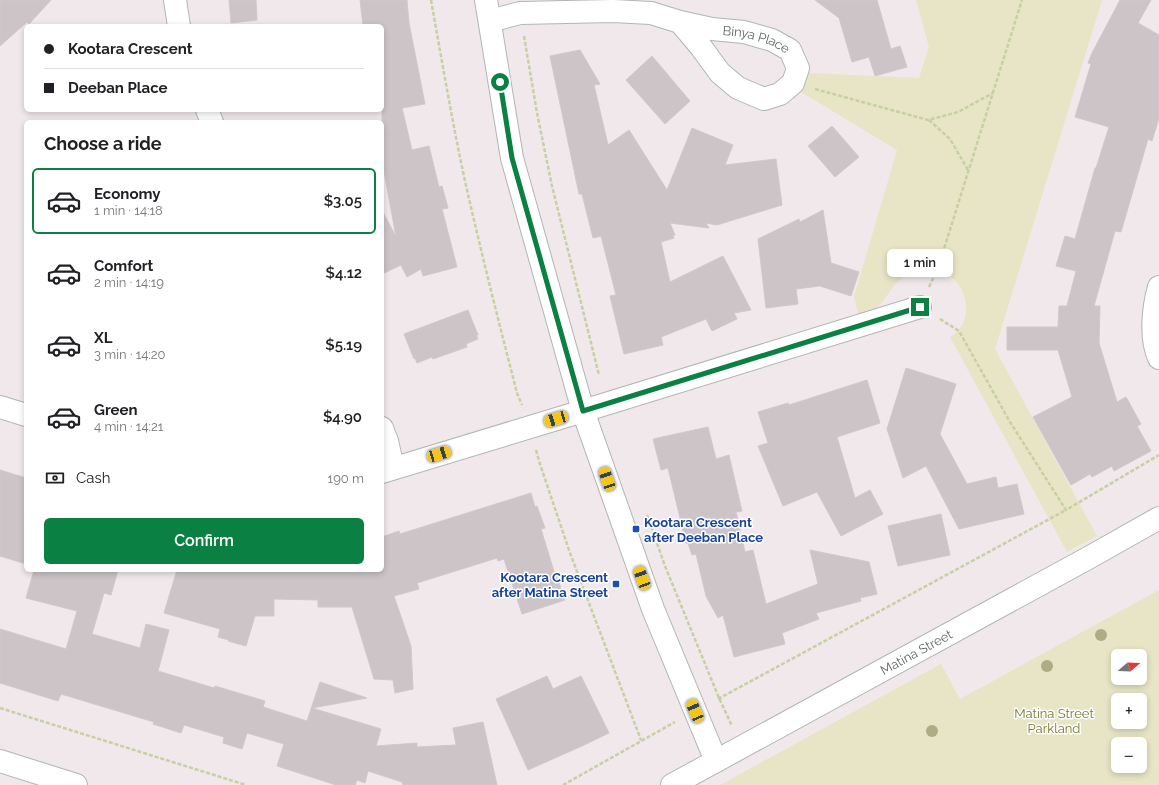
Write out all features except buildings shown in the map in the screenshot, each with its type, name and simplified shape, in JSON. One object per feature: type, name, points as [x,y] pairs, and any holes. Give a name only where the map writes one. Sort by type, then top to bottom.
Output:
[{"type":"street","points":[[175,0],[179,24]]},
{"type":"street","points":[[486,0],[512,158],[583,411],[653,609],[716,761]]},
{"type":"street","name":"Binya Place","points":[[490,21],[520,13],[612,11],[651,13],[680,22],[712,29],[744,32],[772,40],[790,50],[798,68],[793,83],[780,94],[764,99],[738,88],[720,73],[680,22]]},
{"type":"street","points":[[1159,287],[1153,321],[1156,350],[1159,358]]},
{"type":"street","points":[[384,433],[387,441],[388,470],[920,307]]},
{"type":"street","points":[[0,406],[24,414]]},
{"type":"street","name":"Matina Street","points":[[672,785],[1159,518]]},
{"type":"street","points":[[0,761],[76,785]]},
{"type":"path","points":[[431,0],[444,76],[465,180],[517,393],[530,427],[540,464],[568,546],[641,740]]},
{"type":"path","points":[[1022,0],[938,268],[920,307],[960,331],[1010,422],[1066,510]]},
{"type":"path","points":[[520,13],[537,112],[552,186],[606,404]]},
{"type":"path","points":[[793,83],[928,120],[950,139],[969,171]]},
{"type":"path","points":[[928,120],[958,112],[993,93]]},
{"type":"path","points":[[563,785],[641,740],[1066,510],[1159,455]]},
{"type":"path","points":[[646,511],[665,566],[719,698],[741,747]]},
{"type":"path","points":[[0,708],[246,785]]},
{"type":"green space","points":[[916,0],[1102,0],[995,349],[1097,536],[1067,552],[950,337],[960,328],[966,311],[963,292],[958,284],[941,271],[926,269],[919,270],[899,281],[873,311],[859,317],[854,297],[897,150],[801,92],[806,83],[807,73],[919,78],[929,47]]},
{"type":"green space","name":"Matina Street Parkland","points":[[1159,590],[1159,785],[720,785],[941,664],[960,699]]},
{"type":"place","name":"Kootara Crescent after Deeban Place","points":[[636,529]]},
{"type":"place","name":"Kootara Crescent after Matina Street","points":[[616,584]]},
{"type":"route","points":[[500,82],[512,158],[583,411],[920,307]]}]
